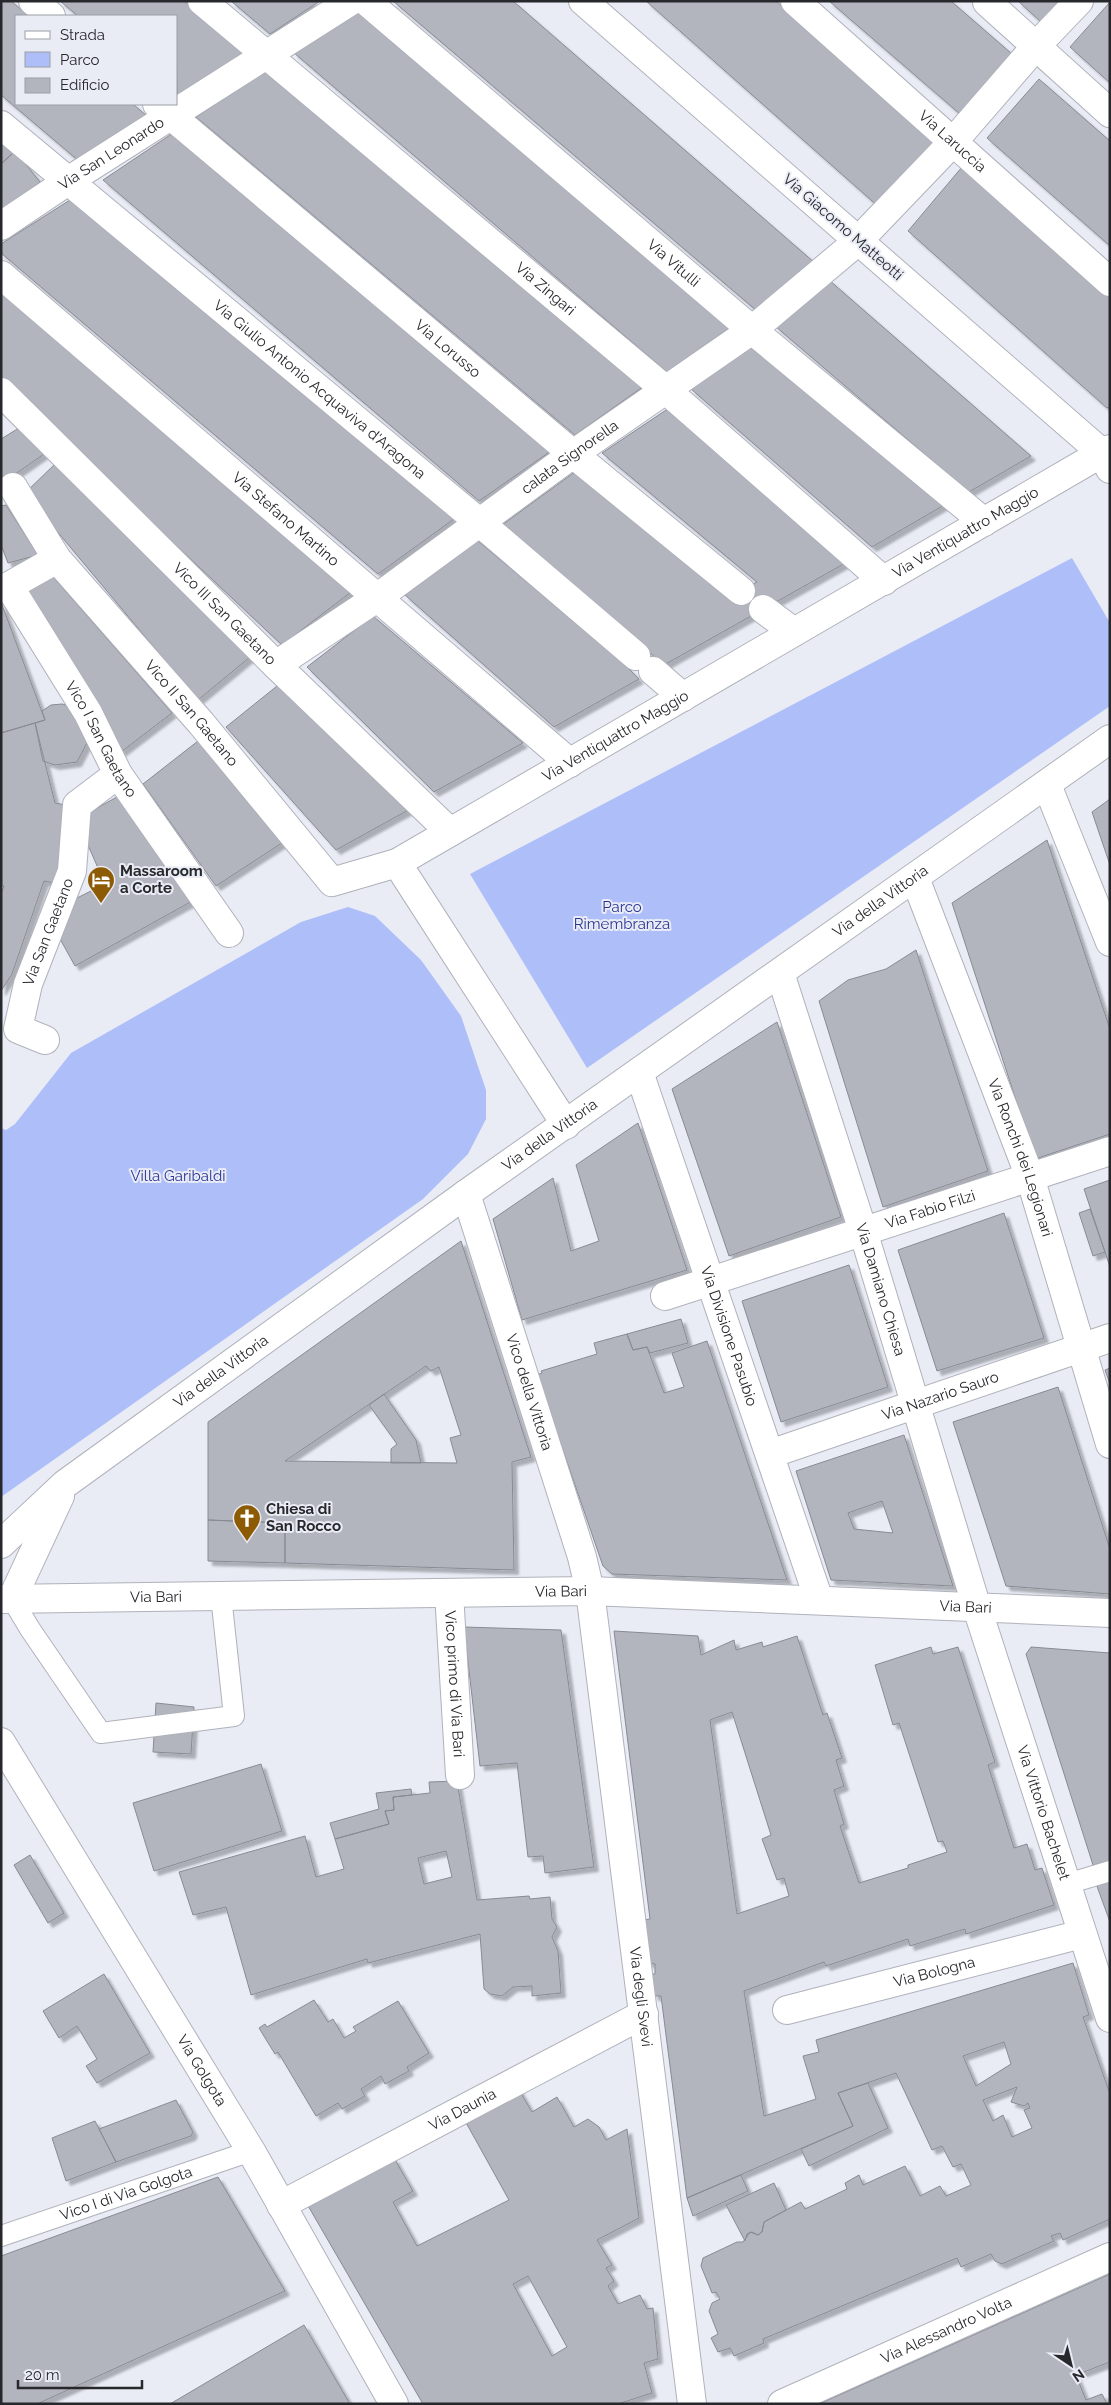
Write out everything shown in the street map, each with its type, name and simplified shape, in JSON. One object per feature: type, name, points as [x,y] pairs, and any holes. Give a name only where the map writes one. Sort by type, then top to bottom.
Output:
[{"type":"street","points":[[33,1],[50,15]]},
{"type":"street","name":"Via Zingari","points":[[202,1],[666,390],[884,581]]},
{"type":"street","name":"Via San Leonardo","points":[[178,102],[266,55],[351,1]]},
{"type":"street","name":"Via Vitulli","points":[[366,1],[752,330],[984,522]]},
{"type":"street","name":"Via Giacomo Matteotti","points":[[583,1],[1107,457]]},
{"type":"street","name":"Via Laruccia","points":[[795,1],[1110,282]]},
{"type":"street","name":"calata Signorella","points":[[276,665],[378,597],[573,454],[752,330],[858,241],[952,143],[1036,46],[1079,1]]},
{"type":"street","points":[[987,2],[1110,114]]},
{"type":"street","name":"Via San Leonardo","points":[[1,226],[68,181],[164,110]]},
{"type":"street","name":"Via Lorusso","points":[[164,110],[573,454],[741,590]]},
{"type":"street","name":"Via Giulio Antonio Acquaviva d'Aragona","points":[[1,125],[479,522],[683,697]]},
{"type":"street","name":"Via Stefano Martino","points":[[1,275],[570,763]]},
{"type":"street","name":"Vico III San Gaetano","points":[[1,392],[276,665],[450,832]]},
{"type":"street","name":"Via Ventiquattro Maggio","points":[[397,863],[984,522],[1107,457]]},
{"type":"street","name":"Vico II San Gaetano","points":[[13,487],[56,558],[201,724],[332,882],[397,863]]},
{"type":"street","name":"Vico I San Gaetano","points":[[56,558],[9,586],[88,714],[118,774],[229,933]]},
{"type":"street","points":[[763,609],[794,632]]},
{"type":"street","name":"Via della Vittoria","points":[[1,1544],[65,1484],[466,1194],[1110,739]]},
{"type":"street","name":"Via San Gaetano","points":[[45,1040],[10,1025],[72,871],[77,804],[118,774]]},
{"type":"street","points":[[1047,784],[1110,942]]},
{"type":"street","points":[[397,863],[566,1124]]},
{"type":"street","name":"Via Ronchi dei Legionari","points":[[915,878],[1030,1177],[1110,1444]]},
{"type":"street","name":"Via Damiano Chiesa","points":[[780,973],[863,1231],[977,1608]]},
{"type":"street","name":"Via Divisione Pasubio","points":[[639,1072],[712,1280],[819,1600]]},
{"type":"street","name":"Via Fabio Filzi","points":[[665,1296],[1110,1151]]},
{"type":"street","name":"Vico della Vittoria","points":[[466,1194],[582,1557],[590,1591]]},
{"type":"street","name":"Via Nazario Sauro","points":[[770,1454],[1110,1338]]},
{"type":"street","points":[[7,1599],[65,1484]]},
{"type":"street","name":"Via Bari","points":[[7,1599],[590,1591],[1110,1613]]},
{"type":"street","name":"Via degli Svevi","points":[[590,1591],[692,2404]]},
{"type":"street","name":"Vico primo di Via Bari","points":[[449,1592],[460,1775]]},
{"type":"street","name":"Via Vittorio Bachelet","points":[[977,1608],[1110,2018]]},
{"type":"street","name":"Via Golgota","points":[[1,1742],[251,2151],[394,2404]]},
{"type":"street","name":"Via Bologna","points":[[787,2010],[1082,1934]]},
{"type":"street","name":"Via Daunia","points":[[281,2205],[644,2014]]},
{"type":"street","name":"Via Alessandro Volta","points":[[782,2404],[1110,2257]]},
{"type":"lane","points":[[7,1599],[30,1629],[101,1733],[234,1716],[221,1596]]},
{"type":"lane","points":[[1066,1884],[1110,1871]]},
{"type":"lane","name":"Vico I di Via Golgota","points":[[1,2236],[251,2151]]},
{"type":"green space","name":"Parco Rimembranza","points":[[1072,558],[1110,623],[1110,706],[587,1068],[470,874]]},
{"type":"green space","name":"Villa Garibaldi","points":[[348,907],[375,916],[421,960],[461,1016],[486,1090],[486,1119],[468,1154],[423,1199],[1,1497],[1,1128],[6,1130],[15,1124],[71,1053],[301,922]]},
{"type":"building","points":[[1,1],[11,1],[28,15],[15,15],[15,105],[134,105],[148,117],[80,162],[1,95]]},
{"type":"building","points":[[60,1],[184,1],[244,52],[178,96],[178,15],[77,15]]},
{"type":"building","points":[[231,1],[320,1],[270,34]]},
{"type":"building","points":[[393,1],[513,1],[815,263],[757,311]]},
{"type":"building","points":[[646,1],[776,1],[937,142],[880,208]]},
{"type":"building","points":[[829,1],[951,1],[1012,54],[960,114]]},
{"type":"building","points":[[1018,1],[1060,1],[1041,22]]},
{"type":"building","points":[[1110,2],[1110,83],[1070,47]]},
{"type":"building","points":[[360,9],[732,326],[667,372],[293,52]]},
{"type":"building","points":[[268,70],[644,386],[575,435],[196,117]]},
{"type":"building","points":[[1039,79],[1110,141],[1110,246],[987,138]]},
{"type":"building","points":[[173,133],[551,451],[479,501],[103,180]]},
{"type":"building","points":[[1,139],[15,151],[1,164]]},
{"type":"building","points":[[15,151],[40,182],[1,211],[1,164]]},
{"type":"building","points":[[962,167],[1110,294],[1110,407],[1107,408],[908,231]]},
{"type":"building","points":[[73,198],[454,519],[378,574],[1,253],[1,244]]},
{"type":"building","points":[[829,280],[1031,456],[969,492],[775,326]]},
{"type":"building","points":[[1,288],[351,592],[282,645],[1,381]]},
{"type":"building","points":[[755,342],[946,504],[872,547],[691,389]]},
{"type":"building","points":[[669,408],[849,561],[664,665],[502,525],[576,471],[727,598],[757,582],[602,453]]},
{"type":"building","points":[[19,428],[44,454],[11,477],[1,480],[1,439]]},
{"type":"building","points":[[55,464],[250,657],[198,700],[25,493]]},
{"type":"building","points":[[6,505],[38,555],[8,563],[1,545],[1,506]]},
{"type":"building","points":[[478,541],[623,663],[639,679],[554,727],[405,595]]},
{"type":"building","points":[[48,571],[172,713],[121,752],[24,592]]},
{"type":"building","points":[[1,602],[45,720],[1,733]]},
{"type":"building","points":[[373,616],[523,743],[434,792],[307,667]]},
{"type":"building","points":[[282,682],[412,808],[336,850],[226,727]]},
{"type":"building","points":[[62,704],[70,706],[89,739],[77,762],[55,765],[43,761],[35,723],[45,720],[42,711],[51,705]]},
{"type":"building","points":[[35,723],[55,803],[66,805],[60,884],[44,881],[12,974],[1,991],[1,894],[4,886],[1,886],[1,733]]},
{"type":"building","points":[[198,741],[288,839],[216,886],[143,784]]},
{"type":"building","points":[[122,794],[196,899],[75,966],[59,937],[67,903],[105,884],[84,836],[85,815]]},
{"type":"building","points":[[1110,799],[1110,865],[1092,812]]},
{"type":"building","points":[[1047,840],[1110,1029],[1110,1134],[1035,1159],[952,903]]},
{"type":"building","points":[[916,950],[988,1171],[883,1207],[819,1001],[848,980],[886,969]]},
{"type":"building","points":[[777,1022],[841,1217],[729,1256],[672,1089]]},
{"type":"building","points":[[638,1123],[687,1270],[522,1320],[493,1219],[553,1178],[571,1251],[599,1241],[576,1165]]},
{"type":"building","points":[[1110,1180],[1110,1267],[1084,1189]]},
{"type":"building","points":[[1090,1209],[1105,1252],[1093,1256],[1079,1213]]},
{"type":"building","points":[[1004,1213],[1044,1338],[937,1371],[898,1250]]},
{"type":"building","points":[[461,1241],[531,1457],[512,1462],[514,1570],[285,1563],[285,1523],[208,1520],[208,1422]],"holes":[[[426,1366],[431,1371],[439,1367],[461,1435],[450,1438],[457,1463],[285,1461]]]},
{"type":"building","points":[[849,1265],[888,1387],[781,1422],[742,1301]]},
{"type":"building","points":[[681,1319],[688,1343],[650,1353],[647,1347],[633,1350],[627,1334]]},
{"type":"building","points":[[627,1334],[633,1350],[647,1347],[664,1393],[684,1387],[672,1353],[707,1341],[787,1580],[612,1574],[603,1566],[537,1375],[542,1373],[541,1371],[597,1354],[594,1343]]},
{"type":"building","points":[[1110,1368],[1110,1384],[1105,1370]]},
{"type":"building","points":[[1058,1387],[1110,1549],[1110,1594],[1006,1586],[953,1422]]},
{"type":"building","points":[[384,1394],[416,1440],[421,1463],[391,1463],[391,1449],[397,1444],[369,1405]]},
{"type":"building","points":[[904,1435],[953,1586],[831,1580],[796,1471]],"holes":[[[882,1501],[893,1533],[854,1529],[848,1513]]]},
{"type":"building","name":"Chiesa di San Rocco","points":[[208,1520],[285,1523],[285,1563],[208,1561]]},
{"type":"building","points":[[464,1627],[561,1630],[594,1867],[545,1873],[543,1856],[528,1857],[517,1763],[480,1766]]},
{"type":"building","points":[[614,1631],[698,1636],[701,1655],[734,1640],[736,1650],[762,1642],[763,1647],[797,1636],[823,1715],[827,1713],[842,1758],[836,1760],[844,1786],[834,1790],[844,1824],[840,1826],[859,1883],[908,1868],[908,1865],[947,1852],[943,1841],[938,1842],[899,1723],[893,1725],[875,1665],[931,1647],[933,1654],[958,1647],[995,1762],[988,1765],[1014,1848],[1027,1844],[1035,1870],[1042,1868],[1054,1905],[966,1934],[965,1929],[910,1946],[908,1939],[826,1966],[824,1962],[744,1991],[764,2116],[816,2099],[803,2056],[819,2052],[816,2040],[1073,1963],[1089,2015],[1083,2017],[1110,2094],[1110,2219],[1063,2240],[1060,2233],[1051,2236],[1054,2241],[1002,2264],[995,2261],[991,2254],[961,2267],[957,2258],[763,2339],[764,2343],[734,2356],[730,2348],[718,2352],[711,2338],[718,2334],[709,2311],[712,2303],[720,2299],[716,2292],[712,2293],[701,2266],[703,2258],[737,2242],[743,2242],[750,2232],[758,2235],[762,2232],[764,2222],[801,2202],[805,2209],[847,2189],[845,2183],[859,2175],[863,2185],[905,2166],[920,2196],[940,2186],[946,2196],[971,2185],[961,2164],[953,2167],[942,2146],[932,2150],[896,2073],[838,2093],[853,2126],[687,2198],[661,1996],[654,1996],[651,1974],[655,1974],[655,1964],[648,1963],[644,1920],[650,1919]],"holes":[[[732,1712],[771,1835],[762,1839],[777,1880],[784,1878],[789,1896],[737,1914],[710,1720]],[[1004,2042],[1011,2064],[976,2086],[963,2056]],[[1017,2087],[1011,2102],[1024,2106],[1028,2103],[1030,2108],[1024,2110],[1032,2128],[1012,2137],[1003,2115],[993,2121],[983,2100]]]},
{"type":"building","points":[[1031,1647],[1110,1653],[1110,1861],[1093,1865],[1026,1654]]},
{"type":"building","points":[[156,1703],[194,1707],[191,1754],[153,1752]]},
{"type":"building","points":[[261,1764],[282,1831],[154,1871],[133,1803]]},
{"type":"building","points":[[457,1781],[477,1900],[529,1896],[530,1899],[550,1897],[552,1919],[557,1927],[552,1937],[558,1951],[561,1993],[532,1996],[532,1986],[513,1987],[502,1996],[490,1994],[484,1989],[480,1934],[368,1963],[367,1959],[251,1995],[226,1907],[193,1915],[179,1872],[305,1836],[316,1877],[344,1869],[335,1839],[389,1824],[385,1811],[394,1810],[393,1797],[430,1793],[429,1782]],"holes":[[[446,1851],[452,1877],[424,1884],[418,1858]]]},
{"type":"building","points":[[411,1789],[412,1795],[393,1797],[394,1810],[385,1811],[389,1824],[335,1839],[330,1823],[379,1809],[376,1793]]},
{"type":"building","points":[[30,1855],[64,1913],[48,1923],[14,1865]]},
{"type":"building","points":[[1110,1861],[1110,1922],[1090,1867]]},
{"type":"building","points":[[104,1974],[150,2053],[97,2083],[86,2066],[97,2059],[77,2026],[59,2038],[43,2011]]},
{"type":"building","points":[[314,2000],[328,2022],[333,2019],[344,2038],[356,2031],[353,2027],[398,2001],[429,2053],[407,2067],[409,2071],[385,2084],[381,2076],[361,2089],[365,2096],[342,2109],[338,2103],[316,2116],[278,2052],[275,2054],[259,2028],[265,2024],[267,2027]]},
{"type":"building","points":[[868,2083],[888,2128],[809,2166],[801,2149],[853,2126],[838,2093]]},
{"type":"building","points":[[518,2088],[532,2112],[557,2097],[574,2127],[588,2119],[599,2127],[606,2140],[627,2129],[639,2218],[597,2240],[612,2265],[606,2268],[614,2281],[608,2286],[618,2304],[640,2295],[647,2309],[653,2308],[658,2359],[644,2363],[652,2393],[618,2404],[423,2404],[307,2204],[394,2158],[413,2191],[393,2202],[417,2246],[509,2200],[464,2119]],"holes":[[[528,2276],[567,2347],[552,2356],[513,2284]]]},
{"type":"building","points":[[176,2100],[193,2132],[191,2136],[116,2162],[99,2129]]},
{"type":"building","points":[[95,2121],[116,2162],[66,2181],[52,2138]]},
{"type":"building","points":[[741,2175],[748,2191],[693,2216],[687,2198]]},
{"type":"building","points":[[218,2177],[285,2291],[37,2404],[1,2404],[1,2256]]},
{"type":"building","points":[[774,2183],[786,2210],[764,2222],[762,2232],[758,2235],[752,2232],[747,2234],[745,2241],[726,2205]]},
{"type":"building","points":[[1110,2274],[1110,2362],[1076,2375],[1086,2400],[1102,2394],[1107,2404],[819,2404]]},
{"type":"building","points":[[304,2325],[350,2404],[170,2404]]},
{"type":"place","name":"Massaroom a Corte","points":[[101,904]]},
{"type":"place","name":"Chiesa di San Rocco","points":[[247,1542]]}]
